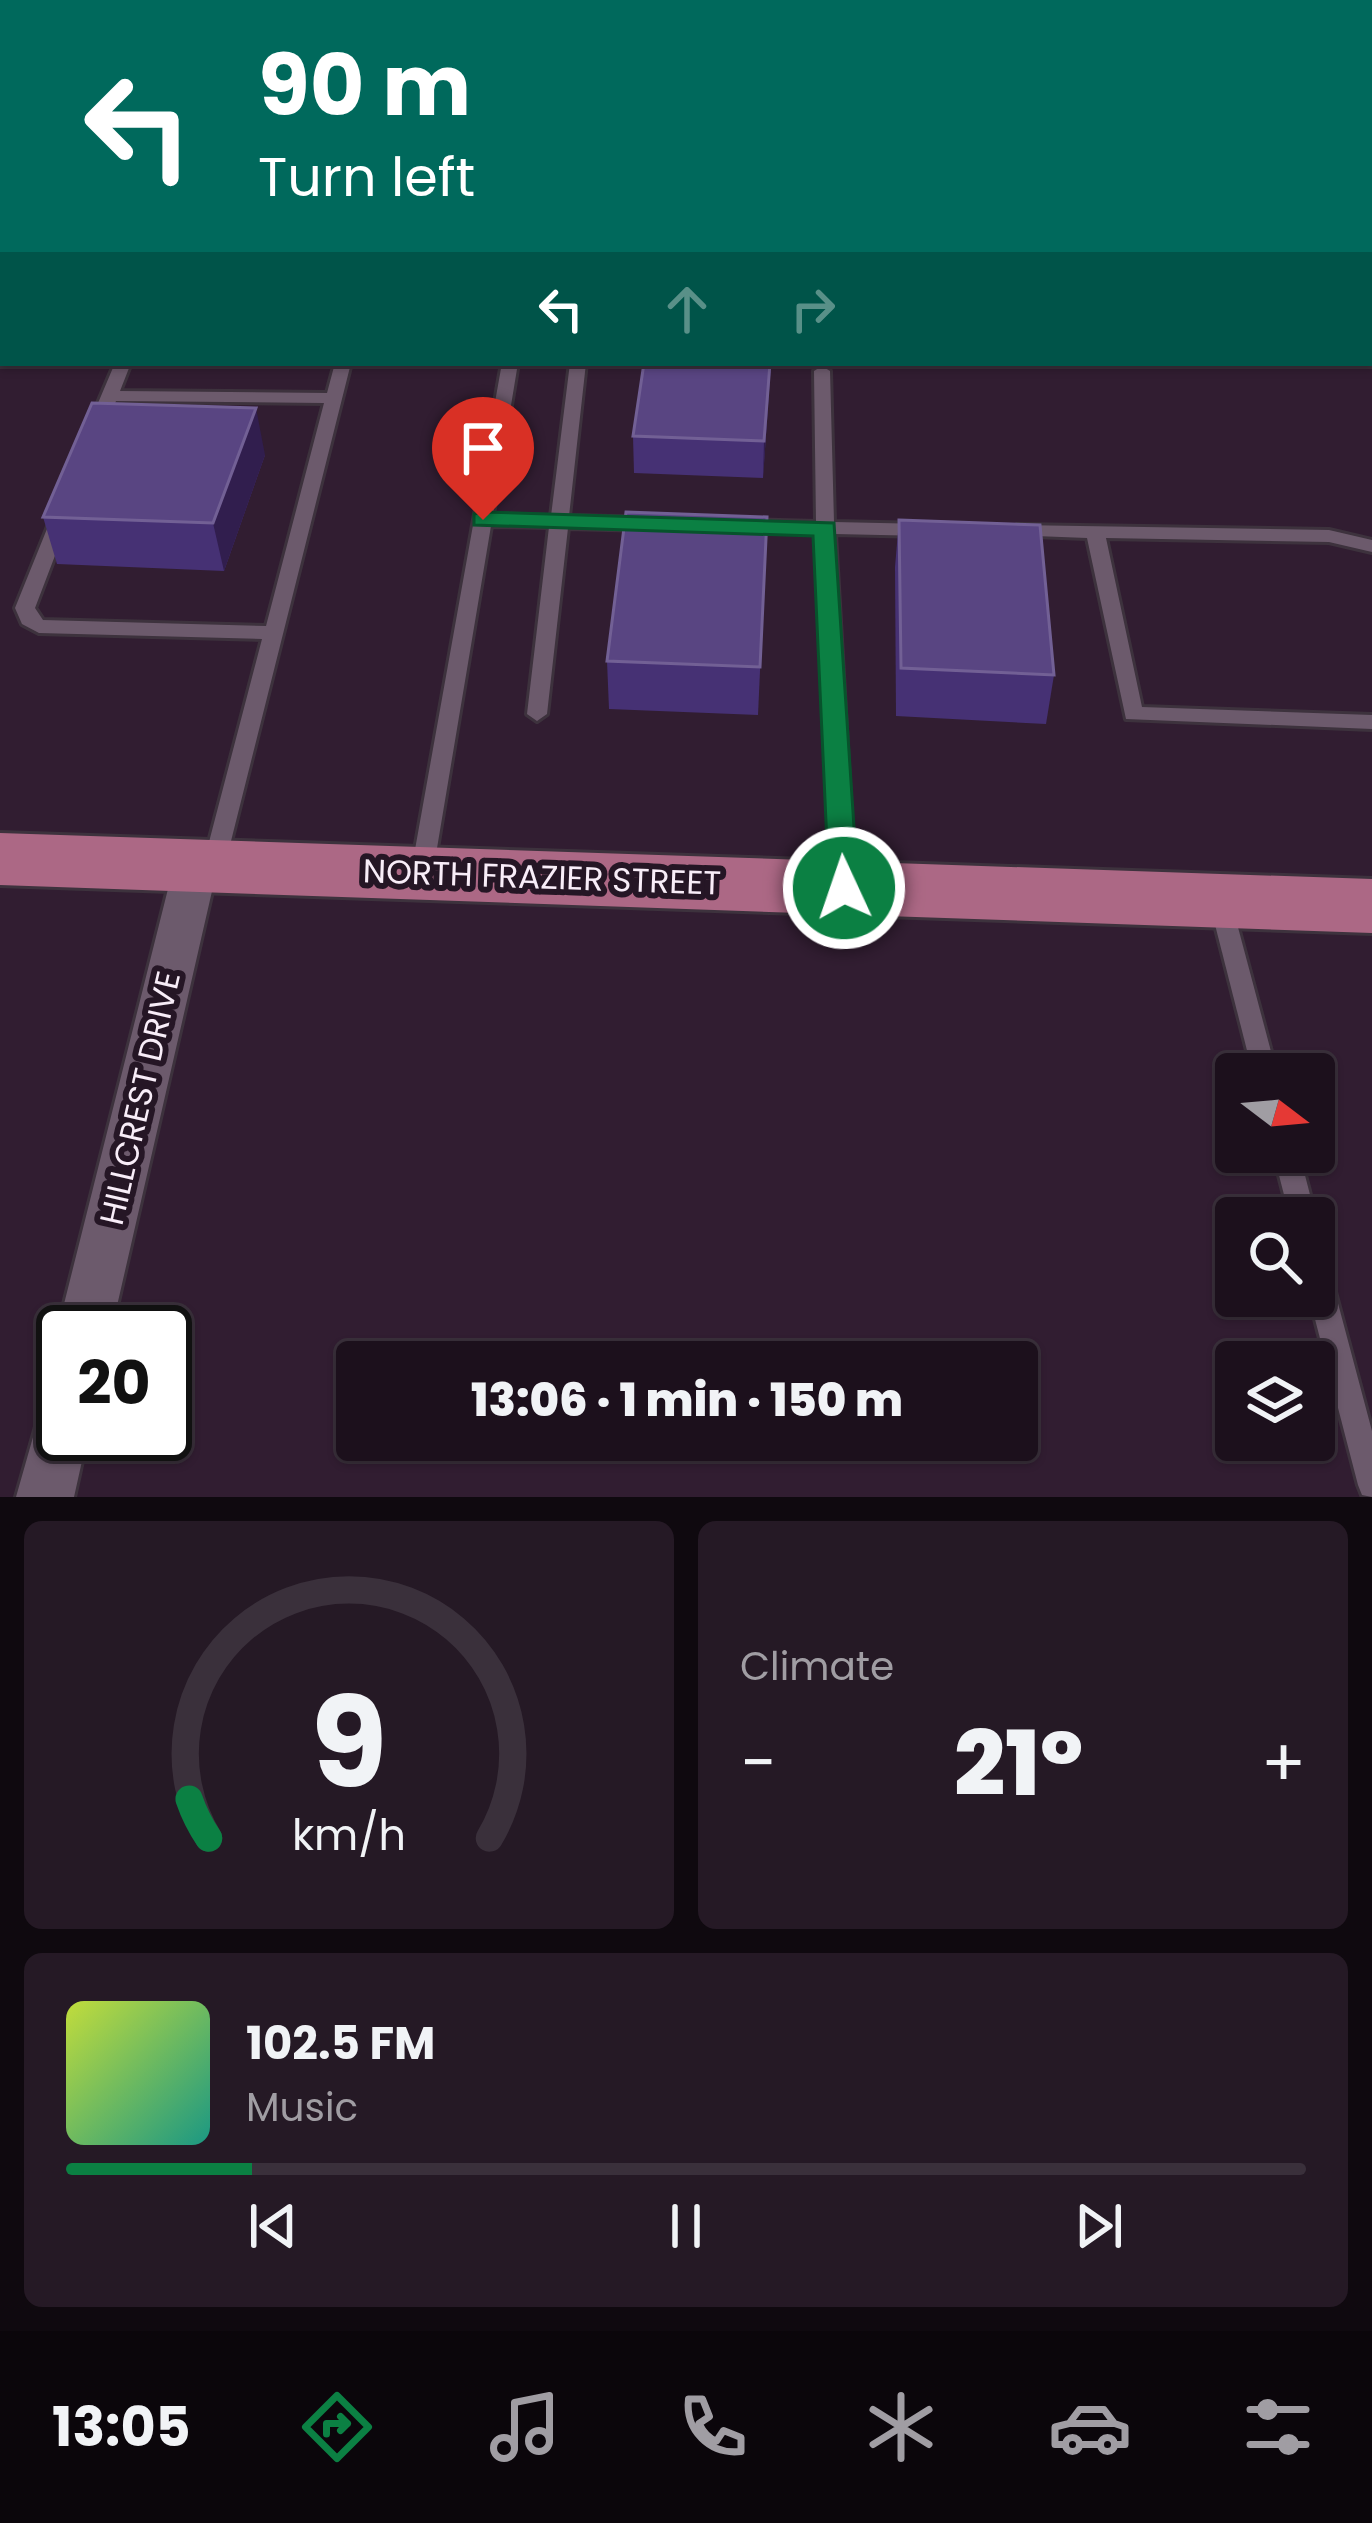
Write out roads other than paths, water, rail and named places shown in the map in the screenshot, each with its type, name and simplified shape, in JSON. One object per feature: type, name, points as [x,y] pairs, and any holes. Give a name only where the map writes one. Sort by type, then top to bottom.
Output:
[{"type":"main road","name":"NORTH FRAZIER STREET","points":[[0,859],[1372,906]]},
{"type":"street","name":"HILLCREST DRIVE","points":[[91,1305],[205,865]]},
{"type":"street","points":[[45,1497],[54,1461]]},
{"type":"lane","points":[[84,458],[122,366]]},
{"type":"lane","points":[[205,865],[274,633],[342,366]]},
{"type":"lane","points":[[422,873],[509,366]]},
{"type":"lane","points":[[537,714],[578,366]]},
{"type":"lane","points":[[822,371],[825,529],[844,888]]},
{"type":"lane","points":[[110,395],[334,398]]},
{"type":"lane","points":[[67,500],[25,608],[28,619],[52,630],[274,633]]},
{"type":"lane","points":[[483,520],[670,524]]},
{"type":"lane","points":[[714,526],[938,530]]},
{"type":"lane","points":[[1005,531],[1329,536],[1372,546]]},
{"type":"lane","points":[[1095,532],[1133,714],[1372,722]]},
{"type":"lane","points":[[1220,901],[1260,1053]]},
{"type":"lane","points":[[1328,1317],[1372,1484]]}]
